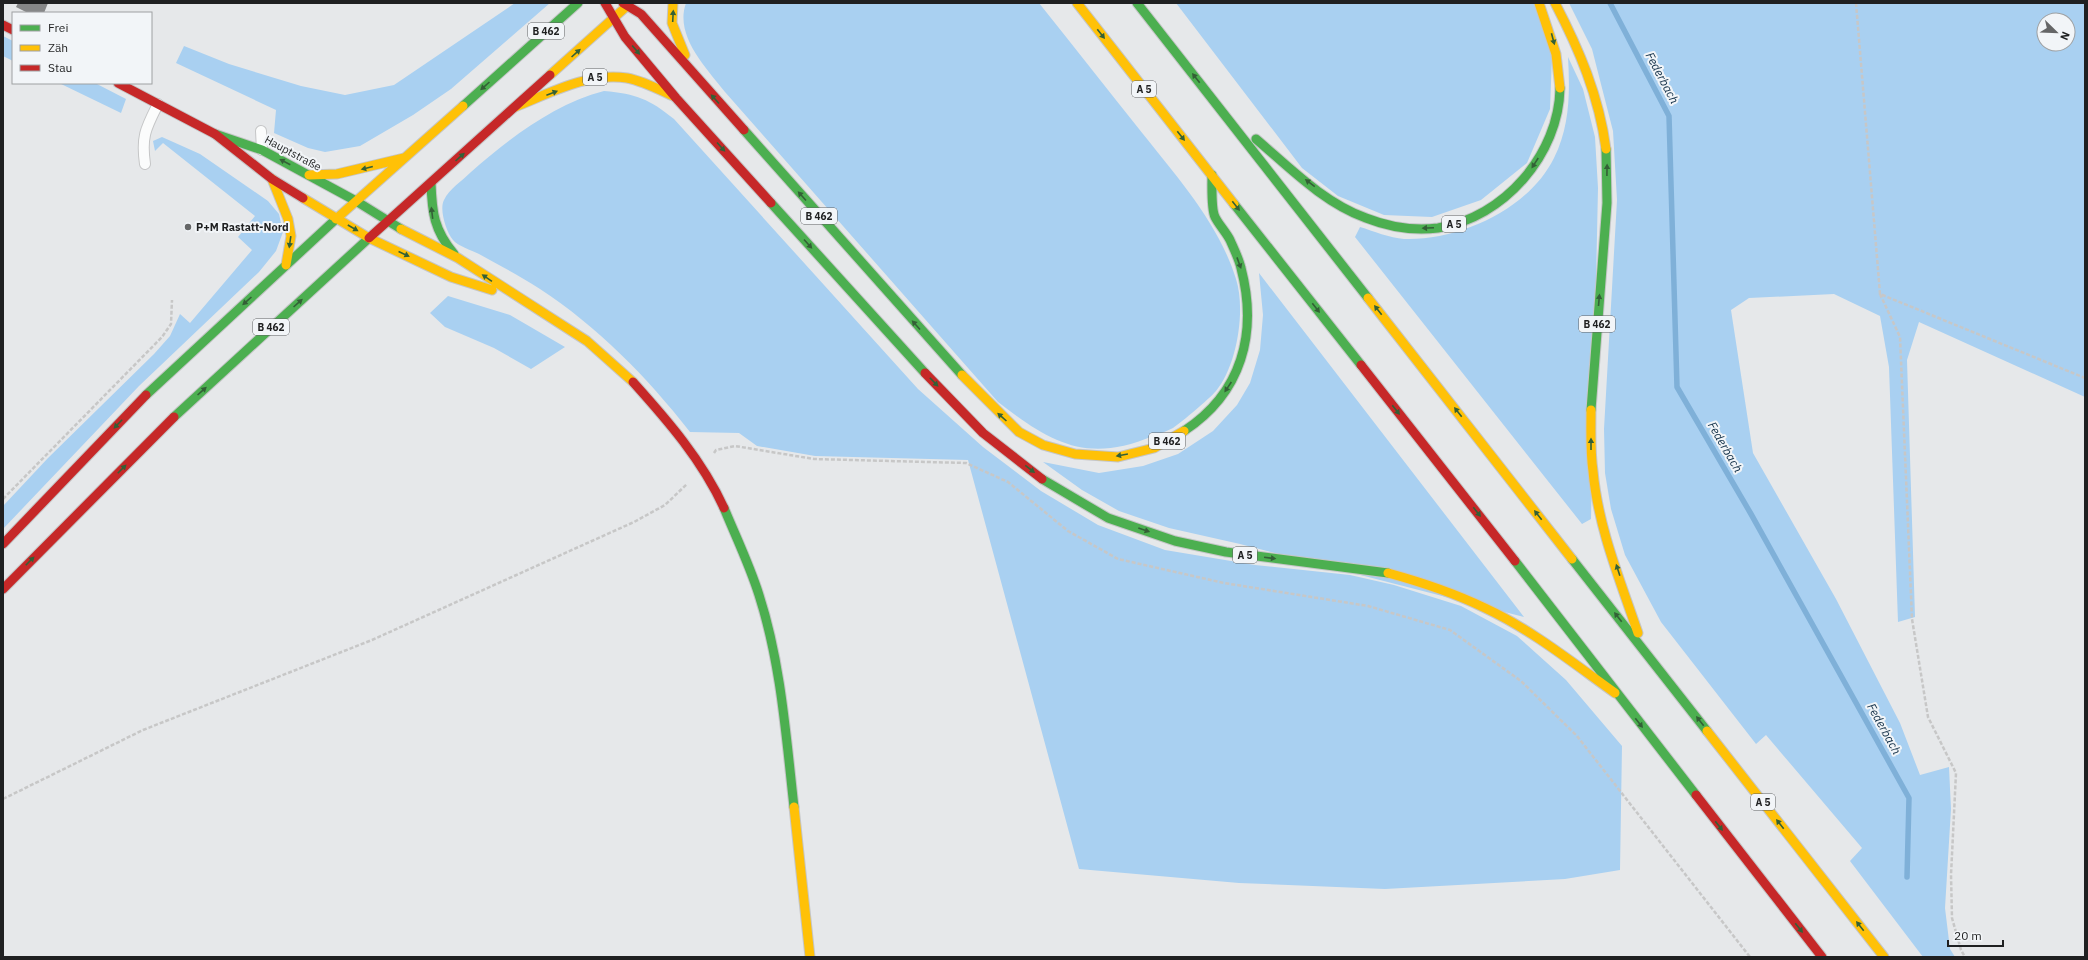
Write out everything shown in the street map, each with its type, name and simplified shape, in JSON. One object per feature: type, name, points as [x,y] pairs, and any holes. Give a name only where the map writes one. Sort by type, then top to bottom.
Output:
[{"type":"main road","name":"B 462","points":[[3,544],[145,396],[336,219],[578,3]]},
{"type":"main road","name":"A 5","points":[[605,3],[625,37],[676,98],[907,354],[983,433],[1047,483],[1108,518],[1175,541],[1226,552],[1384,572],[1434,586],[1486,608],[1530,633],[1615,693]]},
{"type":"main road","name":"B 462","points":[[673,3],[672,23],[696,78]]},
{"type":"main road","name":"A 5","points":[[1077,3],[1498,540],[1615,693],[1822,957]]},
{"type":"main road","name":"A 5","points":[[1137,3],[1884,957]]},
{"type":"main road","name":"A 5","points":[[1220,109],[1296,173],[1345,210],[1382,224],[1414,228],[1444,227],[1475,216],[1505,198],[1526,177],[1546,147],[1558,109],[1560,68],[1553,36],[1539,3]]},
{"type":"main road","name":"B 462","points":[[1556,3],[1576,43],[1597,101],[1607,153],[1606,216],[1592,405],[1591,450],[1599,508],[1642,648]]},
{"type":"main road","name":"B 462","points":[[3,589],[174,417],[369,238],[614,18],[627,4],[641,14],[696,78],[1000,416],[1019,432],[1043,445],[1075,454],[1118,457],[1154,448],[1186,430],[1216,404],[1234,378],[1245,348],[1249,313],[1241,268],[1230,240],[1214,216],[1212,175]]},
{"type":"main road","points":[[3,25],[12,30]]},
{"type":"main road","name":"A 5","points":[[516,107],[592,78],[609,76],[629,78],[676,98]]},
{"type":"main road","name":"Hauptstraße","points":[[120,84],[215,134],[262,150],[356,201],[416,238],[458,258]]},
{"type":"main road","name":"Hauptstraße","points":[[215,134],[272,179],[369,238],[451,277],[516,298]]},
{"type":"main road","points":[[309,175],[337,174],[404,158]]},
{"type":"main road","points":[[272,179],[288,219],[291,236],[286,266]]},
{"type":"main road","points":[[431,183],[432,214],[436,229],[443,242],[458,258],[516,298],[587,341],[633,382],[675,429],[700,466],[723,506],[759,594],[775,661],[785,728],[810,957]]},
{"type":"lane","points":[[145,164],[143,150],[144,132],[158,104]]},
{"type":"lane","points":[[261,131],[262,150]]},
{"type":"path","points":[[1856,3],[1880,294],[1900,337],[1912,619],[1928,716],[1956,773],[1951,875],[1952,918],[1960,950],[1965,957]]},
{"type":"path","points":[[1880,294],[2085,378]]},
{"type":"path","points":[[3,499],[162,337],[171,324],[172,300]]},
{"type":"path","points":[[3,799],[142,730],[372,640],[634,522],[664,505],[682,490],[700,466],[716,450],[735,446],[814,459],[966,463],[1008,482],[1068,531],[1118,559],[1224,583],[1368,606],[1450,630],[1521,681],[1577,736],[1750,957]]},
{"type":"shaded area","points":[[515,3],[550,3],[451,89],[413,115],[360,146],[325,152],[308,148],[274,133],[276,110],[176,63],[184,46],[229,64],[301,86],[345,95],[394,85]]},
{"type":"shaded area","points":[[686,3],[1039,3],[1196,202],[1219,239],[1229,259],[1239,292],[1240,321],[1234,353],[1223,380],[1216,391],[1173,428],[1130,444],[1108,448],[1089,448],[1071,445],[1035,429],[1017,416],[998,402],[725,92],[694,51],[688,40],[684,28],[683,15]]},
{"type":"shaded area","points":[[1176,3],[1534,3],[1552,57],[1550,109],[1527,163],[1481,200],[1432,217],[1384,215],[1338,196],[1302,168]]},
{"type":"shaded area","points":[[1569,3],[2085,3],[2085,397],[1919,322],[1907,360],[1915,617],[1898,622],[1889,367],[1880,316],[1834,294],[1749,298],[1731,310],[1753,453],[1836,599],[1900,723],[1920,775],[1949,767],[1951,809],[1945,908],[1950,949],[1955,957],[1923,957],[1850,861],[1862,848],[1766,735],[1756,744],[1661,622],[1625,555],[1611,509],[1605,473],[1604,429],[1617,200],[1613,131],[1592,49]]},
{"type":"shaded area","points":[[3,36],[12,40],[12,60],[3,56]]},
{"type":"shaded area","points":[[1568,57],[1583,89],[1595,137],[1598,188],[1591,519],[1582,524],[1355,237],[1360,227],[1387,236],[1404,239],[1425,238],[1447,234],[1469,228],[1490,218],[1510,207],[1528,192],[1543,176],[1554,158],[1563,134],[1569,96]]},
{"type":"shaded area","points":[[61,84],[97,84],[126,99],[121,113]]},
{"type":"shaded area","points":[[604,91],[634,96],[650,102],[674,119],[918,389],[983,447],[1041,491],[1098,525],[1165,550],[1255,565],[1350,575],[1394,585],[1461,606],[1517,636],[1566,680],[1622,746],[1620,870],[1565,879],[1385,889],[1239,883],[1079,869],[968,460],[815,456],[757,446],[739,433],[690,432],[657,392],[602,336],[561,304],[532,284],[458,244],[450,236],[444,220],[442,209],[446,196],[452,189],[501,147],[550,113],[568,104]]},
{"type":"shaded area","points":[[162,137],[200,154],[268,201],[279,214],[283,232],[276,251],[259,272],[139,386],[3,529],[3,506],[48,458],[154,354],[170,336],[180,314],[190,323],[252,250],[238,237],[255,216],[163,143],[155,151],[153,141]]},
{"type":"shaded area","points":[[1259,273],[1524,617],[1240,544],[1169,528],[1119,511],[1082,490],[1043,462],[1099,473],[1143,466],[1178,454],[1213,431],[1237,405],[1250,383],[1260,350],[1263,315]]},
{"type":"shaded area","points":[[448,296],[510,315],[565,347],[531,369],[494,348],[445,327],[430,313]]},
{"type":"building","points":[[18,3],[48,3],[44,12],[26,12],[16,7]]},
{"type":"waterway","name":"Federbach","points":[[1610,3],[1669,116],[1677,387],[1751,514],[1909,798],[1907,877]]},
{"type":"traffic: fast","points":[[463,106],[578,3]]},
{"type":"traffic: fast","points":[[1137,3],[1368,298]]},
{"type":"traffic: fast","points":[[1256,139],[1308,184],[1336,203],[1351,211],[1366,218],[1393,226],[1411,229],[1438,228],[1462,222],[1485,211],[1505,197],[1523,179],[1538,159],[1550,136],[1557,113],[1560,88]]},
{"type":"traffic: fast","points":[[744,130],[962,375]]},
{"type":"traffic: fast","points":[[215,134],[262,150],[356,201],[401,229]]},
{"type":"traffic: fast","points":[[1591,410],[1607,203],[1606,149]]},
{"type":"traffic: fast","points":[[1184,431],[1204,416],[1220,399],[1232,380],[1241,360],[1246,338],[1246,292],[1241,268],[1227,234],[1215,217],[1212,197],[1212,175]]},
{"type":"traffic: fast","points":[[431,183],[435,221],[442,237],[454,254]]},
{"type":"traffic: fast","points":[[771,203],[925,373]]},
{"type":"traffic: fast","points":[[1234,204],[1361,365]]},
{"type":"traffic: fast","points":[[146,395],[336,219]]},
{"type":"traffic: fast","points":[[174,417],[369,238]]},
{"type":"traffic: fast","points":[[1042,479],[1108,518],[1175,541],[1226,552],[1388,573]]},
{"type":"traffic: fast","points":[[724,508],[755,584],[773,647],[782,700],[794,807]]},
{"type":"traffic: fast","points":[[1572,559],[1707,731]]},
{"type":"traffic: fast","points":[[1515,561],[1696,795]]},
{"type":"traffic: slow","points":[[673,3],[672,23],[685,55]]},
{"type":"traffic: slow","points":[[1077,3],[1234,204]]},
{"type":"traffic: slow","points":[[1539,3],[1556,54],[1560,88]]},
{"type":"traffic: slow","points":[[1555,3],[1587,73],[1603,129],[1606,149]]},
{"type":"traffic: slow","points":[[550,75],[627,6]]},
{"type":"traffic: slow","points":[[515,107],[570,85],[598,78],[612,77],[627,78],[639,81],[673,96]]},
{"type":"traffic: slow","points":[[336,219],[463,106]]},
{"type":"traffic: slow","points":[[309,175],[337,174],[404,158]]},
{"type":"traffic: slow","points":[[272,179],[288,219],[291,236],[286,265]]},
{"type":"traffic: slow","points":[[303,198],[369,238],[451,277],[492,290]]},
{"type":"traffic: slow","points":[[401,229],[458,258],[587,341],[633,382]]},
{"type":"traffic: slow","points":[[1368,298],[1572,559]]},
{"type":"traffic: slow","points":[[962,375],[1019,432],[1043,445],[1075,454],[1118,457],[1154,448],[1184,431]]},
{"type":"traffic: slow","points":[[1591,410],[1592,463],[1600,512],[1617,573],[1638,633]]},
{"type":"traffic: slow","points":[[1388,573],[1449,593],[1502,617],[1536,637],[1615,693]]},
{"type":"traffic: slow","points":[[1707,731],[1884,957]]},
{"type":"traffic: slow","points":[[794,807],[810,957]]},
{"type":"traffic: jam","points":[[605,3],[625,37],[676,98],[771,203]]},
{"type":"traffic: jam","points":[[623,3],[641,14],[744,130]]},
{"type":"traffic: jam","points":[[3,25],[12,30]]},
{"type":"traffic: jam","points":[[369,238],[550,75]]},
{"type":"traffic: jam","points":[[120,84],[215,134],[272,179],[303,198]]},
{"type":"traffic: jam","points":[[1361,365],[1515,561]]},
{"type":"traffic: jam","points":[[925,373],[983,433],[1042,479]]},
{"type":"traffic: jam","points":[[633,382],[659,411],[695,457],[724,508]]},
{"type":"traffic: jam","points":[[3,544],[146,395]]},
{"type":"traffic: jam","points":[[3,589],[174,417]]},
{"type":"traffic: jam","points":[[1696,795],[1822,957]]},
{"type":"place","name":"P+M Rastatt-Nord","points":[[188,227]]}]
